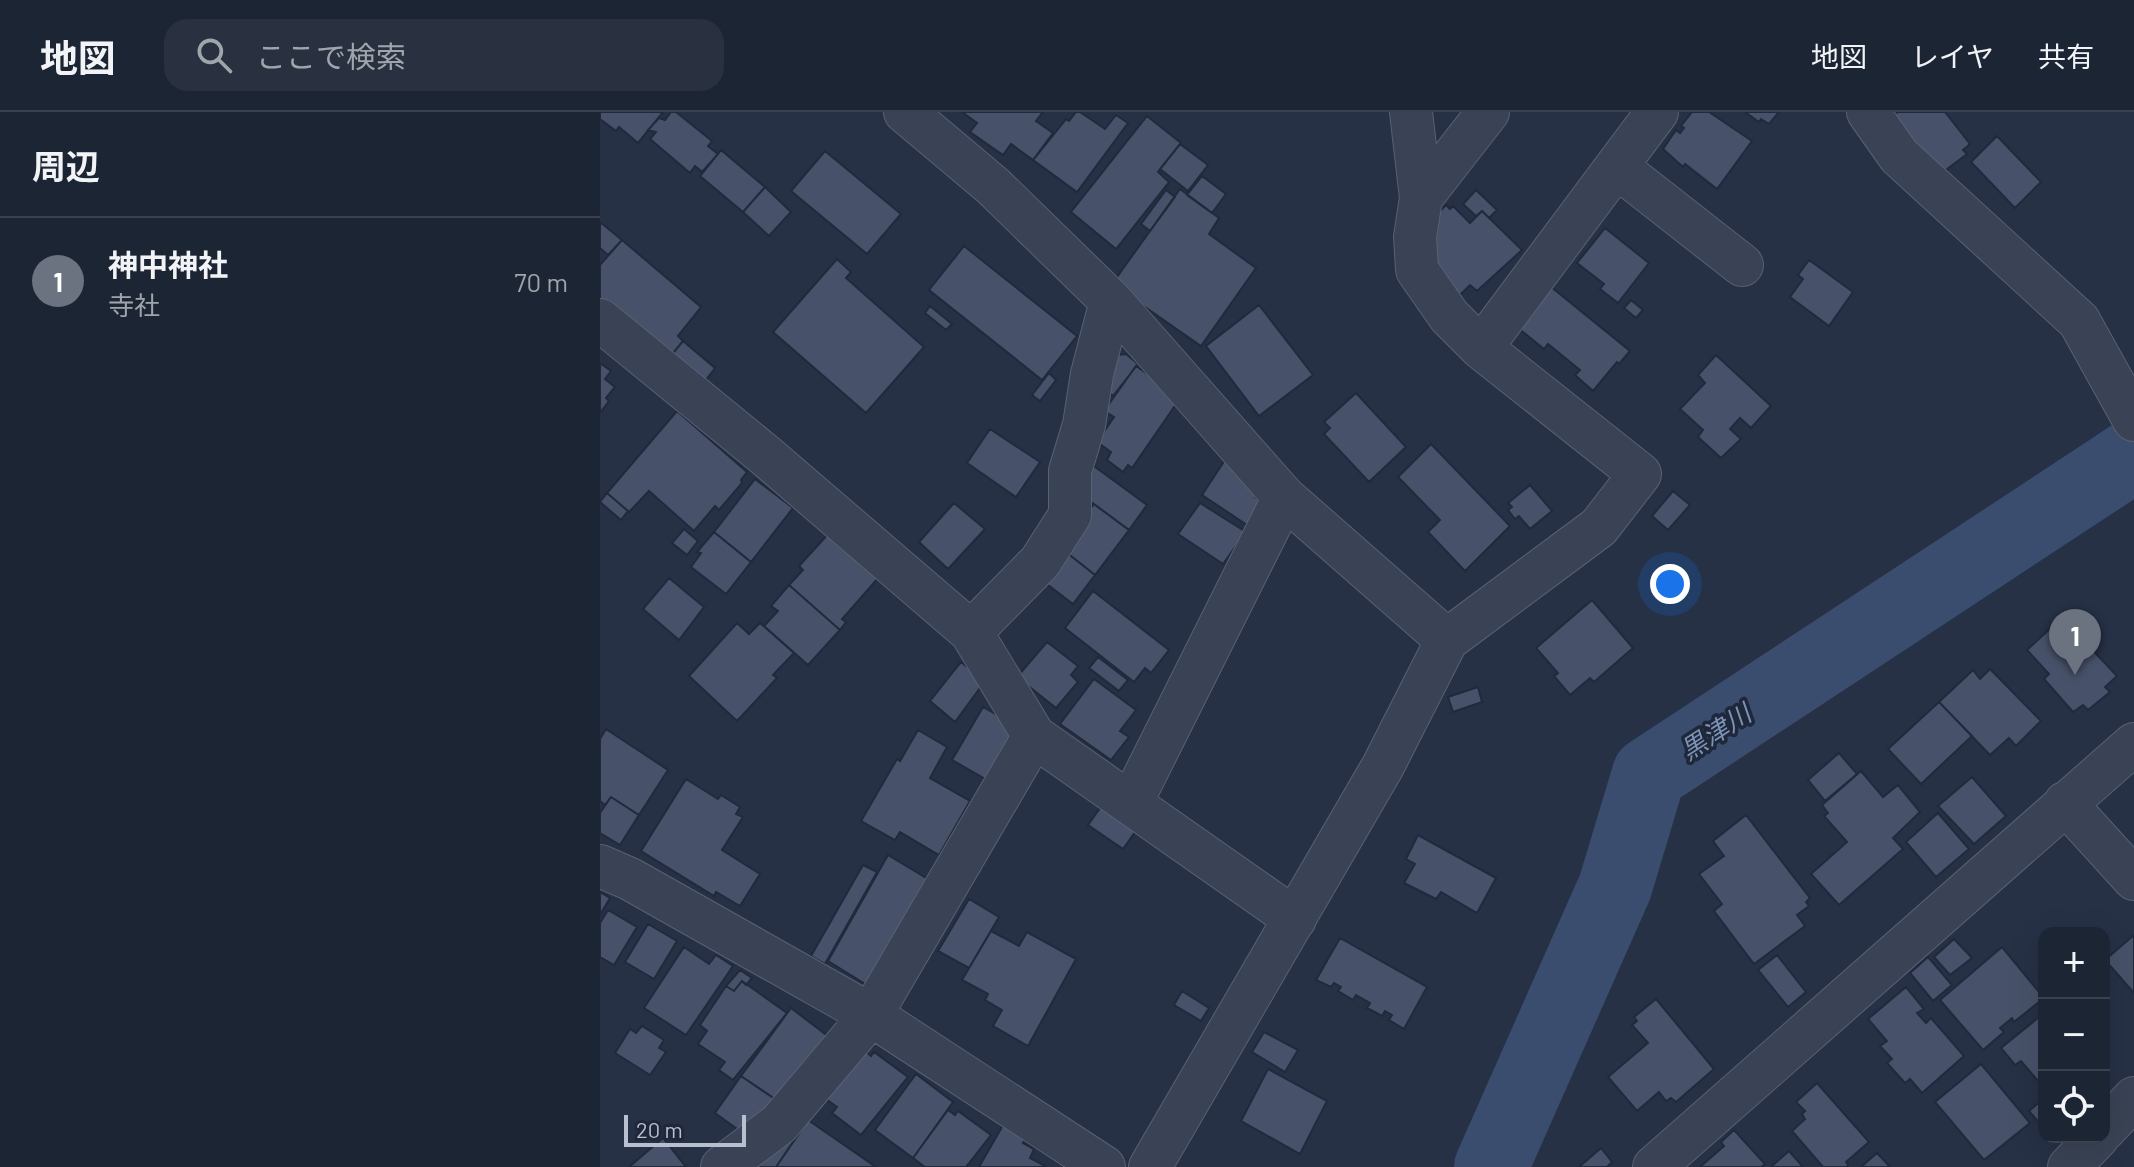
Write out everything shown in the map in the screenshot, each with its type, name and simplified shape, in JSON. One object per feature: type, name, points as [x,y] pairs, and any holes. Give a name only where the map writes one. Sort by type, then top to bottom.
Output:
[{"type":"street","points":[[905,112],[993,186],[1111,301],[1284,497],[1447,640]]},
{"type":"street","points":[[1150,1167],[1383,766],[1447,640],[1599,527],[1640,474],[1481,348],[1449,316],[1417,270],[1415,237],[1421,198],[1411,112]]},
{"type":"street","points":[[1421,198],[1488,112]]},
{"type":"street","points":[[1481,348],[1657,112]]},
{"type":"street","points":[[1868,112],[1899,156],[2079,321],[2134,420]]},
{"type":"street","points":[[1617,167],[1742,265]]},
{"type":"street","points":[[971,632],[1040,562],[1070,515],[1070,471],[1084,425],[1092,374],[1111,301]]},
{"type":"street","points":[[600,320],[765,455],[971,632],[1034,736],[1295,919]]},
{"type":"street","points":[[1131,803],[1284,497]]},
{"type":"street","points":[[722,1167],[779,1124],[871,1015],[1034,736]]},
{"type":"street","points":[[1654,1167],[2134,744]]},
{"type":"street","points":[[2065,803],[2134,879]]},
{"type":"street","points":[[600,866],[630,879],[871,1015],[1104,1167]]},
{"type":"street","points":[[2110,1124],[2134,1098]]},
{"type":"street","points":[[2069,1167],[2092,1143]]},
{"type":"building","points":[[600,112],[663,112],[638,143],[619,127],[616,131],[600,119]]},
{"type":"building","points":[[671,112],[676,112],[712,141],[708,146],[718,154],[702,172],[695,166],[690,173],[650,139],[656,132],[648,130],[659,118],[665,120]]},
{"type":"building","points":[[962,112],[1043,112],[1036,121],[1053,133],[1033,160],[1011,144],[1003,155],[970,132],[977,123]]},
{"type":"building","points":[[1076,112],[1105,129],[1116,115],[1128,123],[1077,192],[1033,160],[1066,119],[1069,121]]},
{"type":"building","points":[[1692,112],[1709,112],[1752,141],[1717,189],[1685,164],[1683,167],[1663,149],[1676,130],[1680,133],[1684,128],[1681,126]]},
{"type":"building","points":[[1745,112],[1779,112],[1769,124],[1761,119],[1759,122]]},
{"type":"building","points":[[1898,112],[1945,112],[1970,144],[1963,150],[1967,154],[1938,176],[1892,116]]},
{"type":"building","points":[[1147,116],[1181,143],[1158,172],[1169,182],[1116,249],[1071,212]]},
{"type":"building","points":[[1997,136],[2041,182],[2015,208],[1971,162]]},
{"type":"building","points":[[1180,144],[1208,165],[1188,191],[1160,169]]},
{"type":"building","points":[[721,150],[765,187],[743,212],[700,176]]},
{"type":"building","points":[[825,151],[901,214],[867,254],[791,191]]},
{"type":"building","points":[[1202,176],[1226,194],[1212,213],[1187,195]]},
{"type":"building","points":[[765,187],[791,212],[769,236],[743,212]]},
{"type":"building","points":[[1180,189],[1219,218],[1209,234],[1256,268],[1201,346],[1112,284]]},
{"type":"building","points":[[1166,190],[1175,197],[1150,231],[1141,224]]},
{"type":"building","points":[[1476,190],[1497,210],[1489,218],[1482,211],[1476,216],[1463,204]]},
{"type":"building","points":[[1446,205],[1450,209],[1453,206],[1470,223],[1482,211],[1522,250],[1477,291],[1470,285],[1460,295],[1422,257],[1425,226]]},
{"type":"building","points":[[600,222],[622,240],[608,255],[600,248]]},
{"type":"building","points":[[1605,228],[1649,263],[1618,303],[1600,289],[1604,284],[1577,263]]},
{"type":"building","points":[[622,240],[701,307],[678,336],[683,341],[666,362],[600,311],[600,265]]},
{"type":"building","points":[[964,246],[1077,336],[1042,380],[929,290]]},
{"type":"building","points":[[837,259],[851,272],[846,278],[924,347],[866,413],[773,332]]},
{"type":"building","points":[[1809,260],[1853,292],[1829,326],[1790,297],[1803,279],[1798,275]]},
{"type":"building","points":[[1545,282],[1630,351],[1593,391],[1575,375],[1580,370],[1548,344],[1544,349],[1513,324]]},
{"type":"building","points":[[1631,300],[1643,310],[1636,318],[1624,308]]},
{"type":"building","points":[[1259,305],[1313,375],[1259,416],[1206,346]]},
{"type":"building","points":[[930,306],[952,324],[946,330],[925,313]]},
{"type":"building","points":[[683,341],[715,368],[699,389],[666,362]]},
{"type":"building","points":[[1126,354],[1138,364],[1113,396],[1106,390],[1110,356]]},
{"type":"building","points":[[1716,355],[1771,406],[1751,428],[1740,418],[1730,429],[1741,439],[1721,458],[1698,437],[1703,430],[1680,409],[1705,383],[1698,375]]},
{"type":"building","points":[[600,363],[611,371],[605,379],[615,387],[600,413]]},
{"type":"building","points":[[1136,366],[1181,397],[1132,468],[1128,465],[1123,472],[1107,460],[1111,452],[1097,442],[1114,417],[1104,411]]},
{"type":"building","points":[[1049,373],[1056,380],[1040,401],[1032,395]]},
{"type":"building","points":[[1356,393],[1406,447],[1369,482],[1324,434],[1330,428],[1324,422]]},
{"type":"building","points":[[677,411],[747,472],[742,483],[719,510],[715,506],[694,531],[649,491],[629,512],[607,493]]},
{"type":"building","points":[[990,429],[1040,462],[1016,497],[967,463]]},
{"type":"building","points":[[1431,444],[1510,526],[1465,571],[1428,532],[1440,520],[1398,477]]},
{"type":"building","points":[[1225,460],[1262,484],[1255,497],[1263,502],[1247,525],[1202,495]]},
{"type":"building","points":[[1091,464],[1147,505],[1129,530],[1083,496]]},
{"type":"building","points":[[755,479],[793,508],[751,562],[714,532]]},
{"type":"building","points":[[1530,485],[1552,511],[1530,529],[1519,516],[1515,519],[1508,510],[1512,507],[1508,503]]},
{"type":"building","points":[[1673,491],[1690,505],[1668,530],[1652,516]]},
{"type":"building","points":[[607,493],[628,511],[621,520],[600,502]]},
{"type":"building","points":[[954,503],[985,529],[948,569],[919,542]]},
{"type":"building","points":[[1200,503],[1246,532],[1223,564],[1178,534]]},
{"type":"building","points":[[1094,504],[1129,530],[1095,575],[1061,548]]},
{"type":"building","points":[[684,529],[698,541],[687,555],[672,543]]},
{"type":"building","points":[[714,532],[751,562],[726,594],[691,567],[701,553],[697,552]]},
{"type":"building","points":[[830,532],[880,576],[842,619],[846,622],[840,630],[789,585],[803,570],[799,566]]},
{"type":"building","points":[[1061,548],[1095,575],[1073,604],[1039,578]]},
{"type":"building","points":[[669,578],[704,607],[679,640],[643,609]]},
{"type":"building","points":[[789,585],[840,630],[808,665],[764,626],[778,611],[771,606]]},
{"type":"building","points":[[1093,591],[1169,650],[1151,673],[1145,668],[1134,682],[1065,628]]},
{"type":"building","points":[[1592,600],[1633,648],[1594,682],[1590,678],[1570,695],[1554,676],[1558,673],[1536,648]]},
{"type":"building","points":[[737,623],[749,634],[760,623],[794,653],[773,675],[777,678],[737,721],[689,676]]},
{"type":"building","points":[[2056,623],[2078,648],[2086,643],[2117,676],[2105,687],[2110,692],[2088,710],[2083,705],[2073,712],[2044,679],[2049,674],[2027,650]]},
{"type":"building","points":[[1047,642],[1078,666],[1071,675],[1078,682],[1056,708],[1017,677]]},
{"type":"building","points":[[1098,657],[1128,680],[1119,691],[1089,668]]},
{"type":"building","points":[[961,662],[985,681],[955,722],[930,701]]},
{"type":"building","points":[[1990,669],[2041,721],[2016,746],[2009,738],[1990,755],[1939,702],[1973,670],[1980,679]]},
{"type":"building","points":[[1094,679],[1136,710],[1120,731],[1129,737],[1111,760],[1060,724]]},
{"type":"building","points":[[1478,687],[1482,702],[1453,712],[1448,697]]},
{"type":"building","points":[[1939,702],[1972,736],[1921,784],[1888,749]]},
{"type":"building","points":[[983,707],[1017,726],[987,780],[952,760]]},
{"type":"building","points":[[606,729],[668,770],[639,815],[611,797],[605,805],[600,801],[600,739]]},
{"type":"building","points":[[918,730],[947,747],[930,778],[970,801],[939,855],[900,832],[895,840],[861,821],[897,759],[900,761]]},
{"type":"building","points":[[1839,753],[1857,774],[1825,801],[1808,780]]},
{"type":"building","points":[[1861,771],[1883,797],[1898,785],[1920,812],[1893,838],[1903,849],[1839,905],[1811,874],[1847,842],[1824,816],[1828,813],[1822,805]]},
{"type":"building","points":[[1972,777],[2006,816],[1974,844],[1938,806]]},
{"type":"building","points":[[686,779],[718,799],[721,795],[740,807],[736,814],[743,817],[722,850],[760,874],[740,906],[716,892],[714,896],[641,851]]},
{"type":"building","points":[[611,797],[639,815],[620,845],[600,833],[600,813]]},
{"type":"building","points":[[1105,801],[1140,825],[1123,849],[1088,825]]},
{"type":"building","points":[[1938,813],[1969,849],[1936,877],[1906,842]]},
{"type":"building","points":[[1746,815],[1810,898],[1806,902],[1809,906],[1797,915],[1805,926],[1754,964],[1714,911],[1722,904],[1699,874],[1724,856],[1713,841]]},
{"type":"building","points":[[1418,835],[1496,878],[1477,913],[1441,892],[1436,899],[1404,883],[1415,864],[1406,859]]},
{"type":"building","points":[[888,855],[936,884],[875,990],[828,961]]},
{"type":"building","points":[[863,865],[877,872],[825,964],[811,956]]},
{"type":"building","points":[[600,892],[610,898],[600,915]]},
{"type":"building","points":[[969,899],[999,917],[969,968],[938,951]]},
{"type":"building","points":[[608,910],[637,927],[614,965],[600,957],[600,923]]},
{"type":"building","points":[[648,924],[677,941],[654,979],[625,962]]},
{"type":"building","points":[[991,931],[1019,946],[1027,932],[1076,959],[1028,1046],[993,1026],[1002,1010],[985,1000],[988,994],[962,980]]},
{"type":"building","points":[[2134,935],[2134,993],[2110,966],[2110,956]]},
{"type":"building","points":[[1340,938],[1427,987],[1404,1029],[1389,1020],[1392,1015],[1385,1011],[1382,1016],[1367,1008],[1370,1003],[1356,995],[1353,1000],[1338,991],[1341,987],[1334,983],[1331,987],[1316,980]]},
{"type":"building","points":[[1954,939],[1972,958],[1950,975],[1934,957]]},
{"type":"building","points":[[684,947],[709,964],[716,955],[733,966],[686,1035],[644,1008]]},
{"type":"building","points":[[2002,947],[2038,991],[2038,1003],[2014,1022],[2012,1018],[2000,1028],[2004,1032],[1983,1050],[1940,1000]]},
{"type":"building","points":[[1777,955],[1806,992],[1788,1007],[1758,970]]},
{"type":"building","points":[[1928,957],[1952,985],[1933,1001],[1910,973]]},
{"type":"building","points":[[740,970],[752,978],[746,985],[742,981],[734,991],[726,986]]},
{"type":"building","points":[[742,981],[787,1013],[733,1080],[719,1070],[725,1062],[698,1044],[707,1031],[700,1025],[726,986],[734,991]]},
{"type":"building","points":[[1906,987],[1924,1009],[1917,1013],[1926,1023],[1931,1018],[1964,1056],[1922,1093],[1910,1079],[1905,1083],[1887,1063],[1892,1059],[1880,1046],[1887,1041],[1868,1019]]},
{"type":"building","points":[[1182,991],[1209,1008],[1201,1021],[1174,1005]]},
{"type":"building","points":[[1656,999],[1714,1069],[1676,1102],[1671,1098],[1666,1101],[1659,1092],[1637,1111],[1608,1077],[1648,1043],[1632,1025],[1637,1021],[1634,1017]]},
{"type":"building","points":[[791,1008],[833,1040],[782,1104],[741,1076]]},
{"type":"building","points":[[2038,1018],[2038,1081],[2021,1061],[2015,1065],[2001,1048]]},
{"type":"building","points":[[642,1026],[664,1040],[659,1048],[666,1052],[650,1075],[615,1053],[630,1029],[636,1033]]},
{"type":"building","points":[[1264,1032],[1298,1050],[1285,1072],[1252,1052]]},
{"type":"building","points":[[862,1048],[871,1056],[874,1052],[908,1077],[861,1135],[832,1113],[837,1107],[823,1097]]},
{"type":"building","points":[[1981,1064],[2030,1123],[1984,1160],[1935,1102]]},
{"type":"building","points":[[1268,1069],[1327,1101],[1300,1154],[1241,1121]]},
{"type":"building","points":[[916,1074],[953,1102],[913,1158],[875,1130]]},
{"type":"building","points":[[741,1076],[775,1099],[747,1136],[715,1113]]},
{"type":"building","points":[[1817,1083],[1869,1142],[1846,1162],[1847,1167],[1823,1167],[1792,1131],[1805,1119],[1802,1114],[1805,1111],[1796,1102]]},
{"type":"building","points":[[2038,1103],[2038,1121],[2029,1111]]},
{"type":"building","points":[[948,1110],[955,1115],[958,1111],[991,1135],[966,1167],[925,1167],[913,1158]]},
{"type":"building","points":[[808,1120],[876,1167],[776,1167]]},
{"type":"building","points":[[1006,1120],[1028,1133],[1023,1143],[1034,1149],[1030,1158],[1047,1167],[979,1167]]},
{"type":"building","points":[[807,1122],[776,1167],[756,1167]]},
{"type":"building","points":[[1734,1130],[1765,1164],[1761,1167],[1700,1167],[1724,1146],[1721,1142]]},
{"type":"building","points":[[663,1138],[686,1167],[629,1167]]},
{"type":"building","points":[[1601,1148],[1612,1162],[1607,1167],[1579,1167]]},
{"type":"building","points":[[1789,1151],[1803,1167],[1771,1167]]},
{"type":"building","points":[[1877,1153],[1890,1167],[1861,1167]]},
{"type":"waterway","name":"黒津川","points":[[1491,1167],[1615,887],[1649,774],[2134,455]]},
{"type":"place","name":"神中神社","points":[[2075,675]]}]
